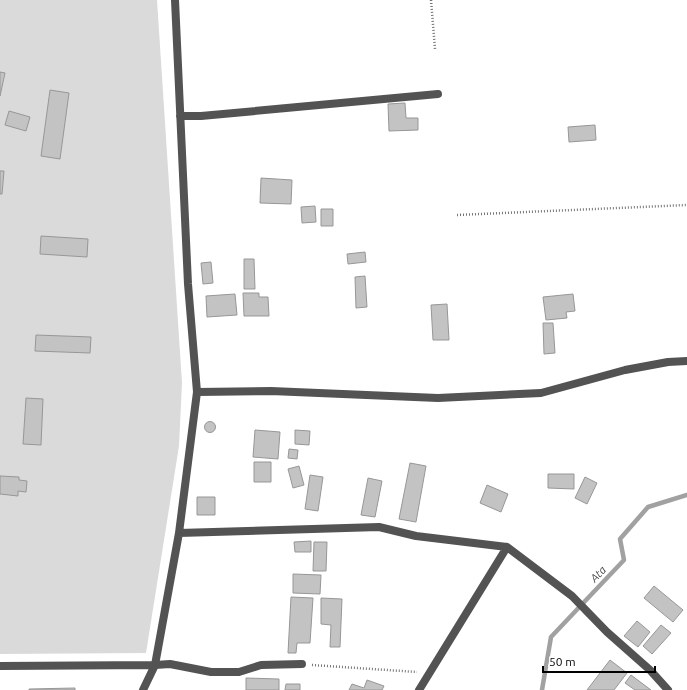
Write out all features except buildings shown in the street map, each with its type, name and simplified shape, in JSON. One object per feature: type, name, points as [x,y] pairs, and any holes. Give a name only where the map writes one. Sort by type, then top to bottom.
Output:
[{"type":"street","points":[[143,690],[155,665],[179,533],[197,392],[188,284],[175,0]]},
{"type":"street","points":[[180,116],[201,116],[438,94]]},
{"type":"street","points":[[197,392],[271,391],[438,398],[541,393],[625,370],[668,362],[687,361]]},
{"type":"street","points":[[179,533],[379,527],[416,536],[507,547],[572,596],[607,632],[650,670],[668,690]]},
{"type":"street","points":[[419,690],[507,547]]},
{"type":"street","points":[[0,666],[170,664],[211,672],[239,672],[261,665],[302,664]]},
{"type":"path","points":[[431,0],[435,48]]},
{"type":"path","points":[[457,215],[687,205]]},
{"type":"path","points":[[302,664],[430,673]]},
{"type":"shaded area","points":[[0,0],[157,0],[182,383],[179,446],[146,653],[0,654]]},
{"type":"waterway","name":"Ata","points":[[542,690],[551,637],[624,560],[620,539],[648,507],[687,495]]}]
